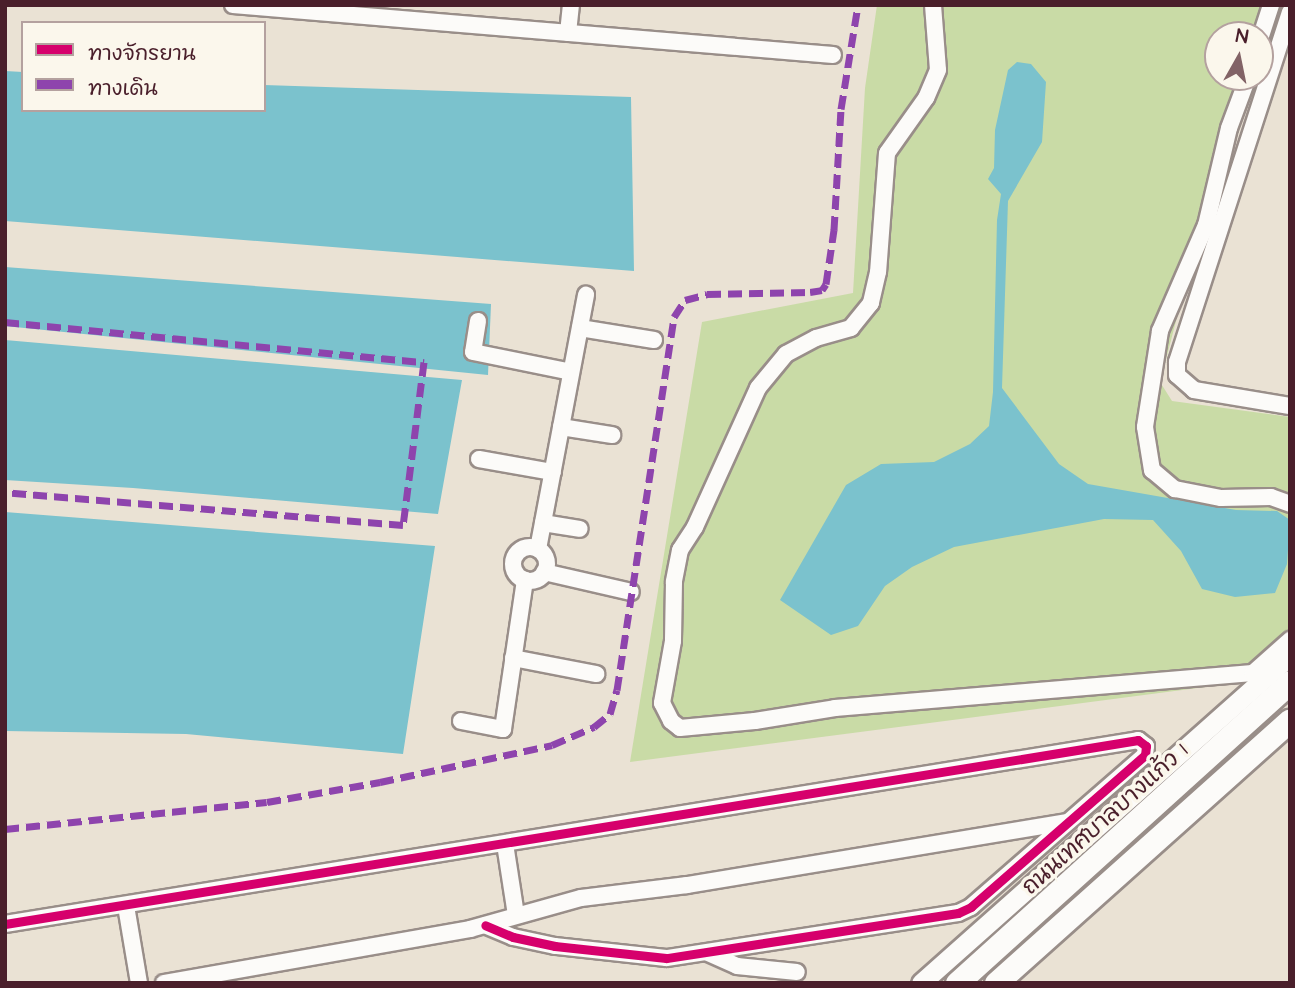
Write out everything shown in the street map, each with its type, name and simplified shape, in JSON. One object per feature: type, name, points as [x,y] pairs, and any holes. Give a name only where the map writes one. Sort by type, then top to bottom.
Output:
[{"type":"highway","points":[[957,983],[1290,682]]},
{"type":"highway","points":[[996,983],[1290,720]]},
{"type":"main road","name":"ถนนเทศบาลบางแก้ว 1","points":[[921,983],[1290,655]]},
{"type":"street","points":[[233,5],[328,10],[833,55]]},
{"type":"street","points":[[568,33],[571,5]]},
{"type":"street","points":[[933,5],[938,70],[926,97],[887,153],[878,272],[871,303],[851,328],[816,338],[786,354],[758,388],[695,527],[680,550],[674,582],[673,641],[662,703],[671,721],[680,728],[755,721],[835,708],[1253,673],[1290,640]]},
{"type":"street","points":[[1290,12],[1177,362],[1178,374],[1194,390],[1290,406]]},
{"type":"street","points":[[1243,91],[1229,128],[1206,225],[1160,331],[1145,427],[1153,470],[1175,489],[1221,498],[1271,497],[1290,504]]},
{"type":"street","points":[[538,549],[586,294]]},
{"type":"street","points":[[478,321],[473,352],[571,372]]},
{"type":"street","points":[[580,328],[654,340]]},
{"type":"street","points":[[561,427],[612,435]]},
{"type":"street","points":[[479,459],[553,472]]},
{"type":"street","points":[[543,523],[580,529]]},
{"type":"street","points":[[522,549],[538,549],[545,557],[544,572],[536,579],[525,580],[515,573],[514,557],[522,549]]},
{"type":"street","points":[[544,572],[631,592]]},
{"type":"street","points":[[461,721],[503,729],[525,580]]},
{"type":"street","points":[[513,658],[596,674]]},
{"type":"street","points":[[5,924],[1138,740],[1143,742],[1145,755],[971,906],[958,912],[666,958],[555,946],[513,937],[485,925]]},
{"type":"street","points":[[164,983],[485,925],[581,898],[700,883],[1066,822]]},
{"type":"street","points":[[505,844],[516,915]]},
{"type":"street","points":[[126,906],[139,983]]},
{"type":"street","points":[[708,953],[737,966],[797,972]]},
{"type":"green space","points":[[877,5],[1286,5],[1274,35],[1274,21],[1204,21],[1204,91],[1252,91],[1206,207],[1160,382],[1172,401],[1290,417],[1290,676],[630,762],[702,322],[853,293],[865,88]]},
{"type":"water","points":[[1017,62],[1031,64],[1046,82],[1042,142],[1008,201],[1002,388],[1059,464],[1088,484],[1236,510],[1277,511],[1290,520],[1287,564],[1275,593],[1235,597],[1202,589],[1181,551],[1153,520],[1104,519],[954,547],[912,567],[885,586],[858,626],[831,635],[780,600],[846,485],[881,464],[934,462],[970,444],[989,426],[993,392],[997,220],[1001,194],[988,179],[994,168],[995,130],[1008,70]]},
{"type":"water","points":[[5,71],[21,72],[21,112],[266,112],[266,85],[631,97],[634,271],[5,221]]},
{"type":"water","points":[[5,267],[491,304],[488,375],[5,326]]},
{"type":"water","points":[[5,340],[462,380],[438,514],[5,480]]},
{"type":"water","points":[[5,512],[435,546],[403,754],[186,734],[5,731]]},
{"type":"marked path","points":[[5,829],[267,802],[380,782],[552,745],[594,727],[610,714],[617,690],[674,317],[685,300],[707,294],[810,292],[822,290],[826,284],[834,230],[841,109],[858,5]]},
{"type":"marked path","points":[[5,322],[424,362],[403,525],[5,492]]},
{"type":"cycle path","points":[[5,924],[1138,740],[1146,746],[1145,755],[971,907],[958,913],[666,958],[555,946],[513,937],[485,925]]}]
